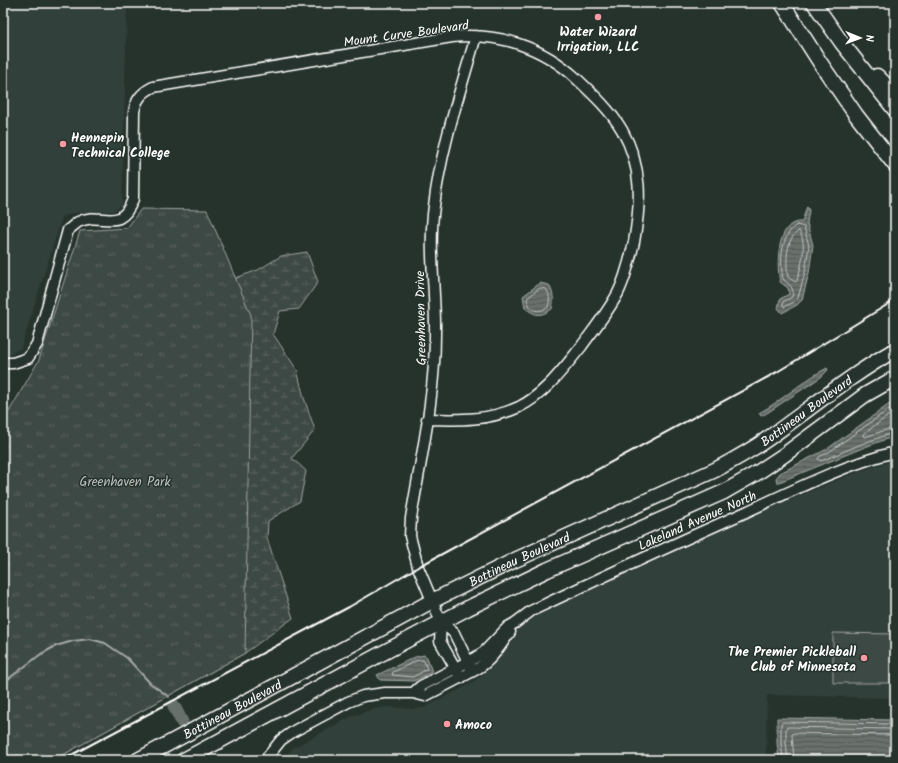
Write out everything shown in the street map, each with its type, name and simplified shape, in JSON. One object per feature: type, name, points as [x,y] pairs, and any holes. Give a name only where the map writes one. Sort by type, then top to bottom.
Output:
[{"type":"highway","points":[[782,3],[856,115],[895,165]]},
{"type":"highway","points":[[814,3],[842,43],[895,110]]},
{"type":"highway","points":[[842,43],[895,94]]},
{"type":"highway","points":[[821,64],[846,96],[895,151]]},
{"type":"highway","points":[[823,398],[867,357],[895,339]]},
{"type":"highway","name":"Bottineau Boulevard","points":[[138,760],[432,601],[515,560],[715,470],[743,455],[874,362],[895,350]]},
{"type":"highway","name":"Bottineau Boulevard","points":[[184,760],[441,622],[547,570],[724,492],[784,455],[865,395],[895,378]]},
{"type":"street","name":"Mount Curve Boulevard","points":[[3,363],[13,363],[28,358],[37,344],[68,230],[78,222],[90,219],[116,220],[124,216],[129,210],[133,199],[135,104],[145,91],[153,87],[436,39],[464,36],[503,39],[521,44],[551,59],[570,72],[610,112],[623,132],[636,164],[640,203],[637,222],[627,271],[619,292],[608,311],[594,330],[551,383],[536,396],[501,414],[482,419],[427,419]]},
{"type":"street","name":"Greenhaven Drive","points":[[441,622],[418,567],[410,536],[411,518],[434,367],[435,335],[431,240],[438,175],[476,36]]},
{"type":"street","name":"Lakeland Avenue North","points":[[265,760],[281,740],[294,731],[348,702],[363,696],[385,693],[412,693],[425,696],[460,678],[508,627],[531,611],[661,550],[834,473],[895,452]]},
{"type":"street","points":[[441,622],[454,633],[470,667]]},
{"type":"street","points":[[441,622],[440,641],[456,668],[460,678]]},
{"type":"street","name":"Lakeland Avenue North","points":[[412,693],[421,686],[456,668],[470,667]]},
{"type":"shaded area","name":"Hennepin Technical College","points":[[3,3],[127,3],[122,205],[114,211],[73,213],[62,217],[21,348],[10,354],[3,353]]},
{"type":"shaded area","points":[[895,460],[895,698],[767,695],[766,760],[282,760],[293,748],[350,717],[373,709],[387,707],[412,709],[424,708],[472,683],[484,674],[484,670],[519,627],[543,612],[775,506],[860,471]]},
{"type":"green space","name":"Greenhaven Park","points":[[141,209],[207,210],[251,315],[245,653],[54,760],[3,760],[3,417],[7,415],[39,360],[80,231],[127,228]]},
{"type":"green space","points":[[307,252],[318,282],[299,309],[280,311],[273,334],[297,370],[304,398],[315,430],[292,458],[306,471],[300,501],[268,521],[267,538],[293,618],[245,653],[54,760],[3,760],[222,311],[236,278],[258,270],[281,256]]},
{"type":"green space","name":"The Premier Pickleball Club of Minnesota","points":[[833,633],[895,634],[895,683],[833,683]]},
{"type":"water","points":[[807,206],[809,211],[807,223],[813,245],[809,273],[802,300],[797,305],[782,313],[778,308],[780,299],[789,294],[788,288],[780,282],[778,265],[780,244],[787,228],[794,223],[802,222]]},
{"type":"water","points":[[540,283],[549,285],[551,288],[553,303],[552,309],[541,314],[535,314],[525,308],[523,296]]},
{"type":"water","points":[[827,368],[828,370],[821,377],[761,416],[759,413]]},
{"type":"water","points":[[895,400],[895,436],[777,483],[776,478],[780,473],[827,449]]},
{"type":"water","points":[[424,655],[427,657],[432,672],[414,681],[380,680],[377,675],[415,657]]},
{"type":"water","points":[[777,718],[895,720],[895,760],[779,760]]},
{"type":"waterway","points":[[3,683],[41,654],[56,646],[73,641],[90,639],[105,643],[127,658],[150,683],[169,697]]},
{"type":"waterway","points":[[174,706],[182,722]]},
{"type":"railway","points":[[62,760],[349,607],[418,567],[777,372],[895,300]]},
{"type":"place","name":"Water Wizard Irrigation, LLC","points":[[598,17]]},
{"type":"place","name":"Hennepin Technical College","points":[[63,144]]},
{"type":"place","name":"The Premier Pickleball Club of Minnesota","points":[[864,658]]},
{"type":"place","name":"Amoco","points":[[447,724]]}]
